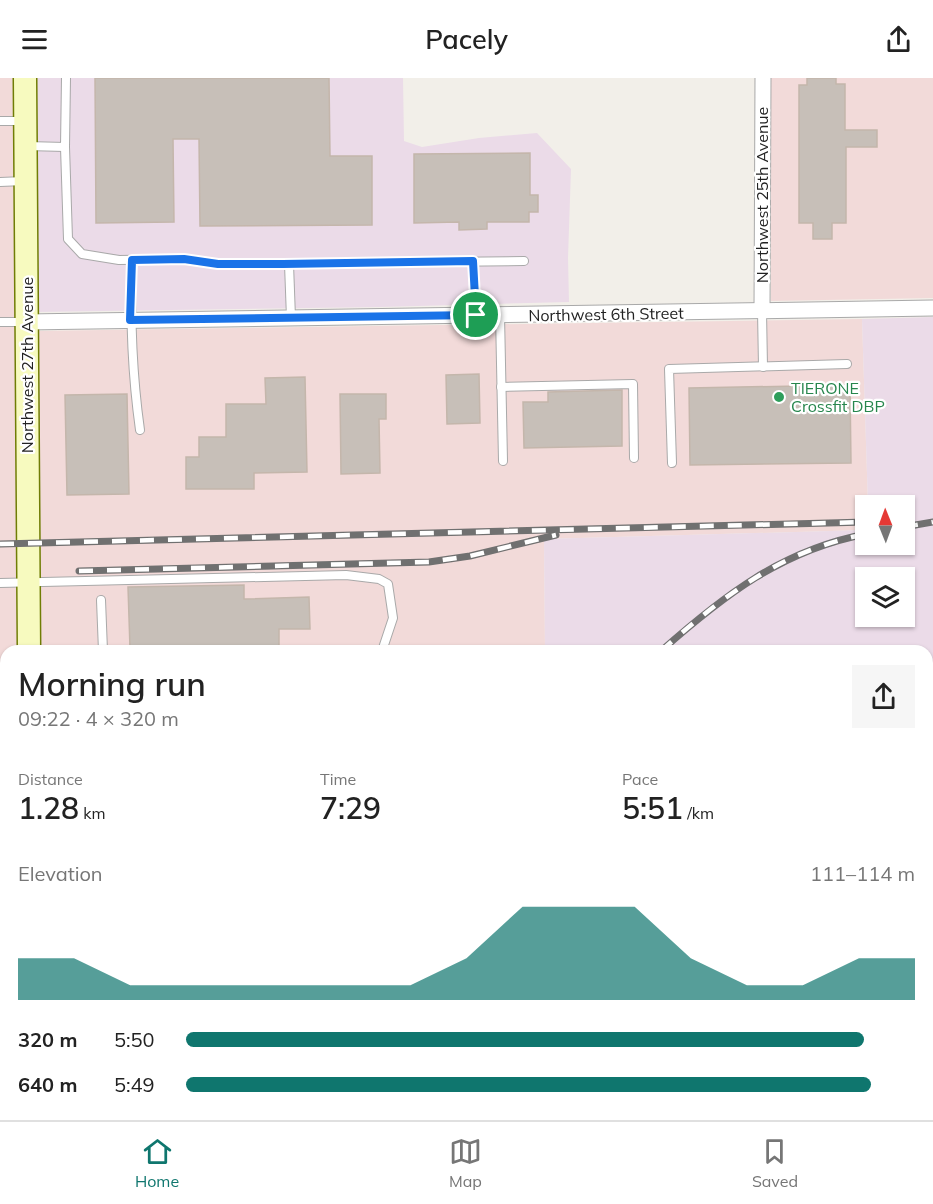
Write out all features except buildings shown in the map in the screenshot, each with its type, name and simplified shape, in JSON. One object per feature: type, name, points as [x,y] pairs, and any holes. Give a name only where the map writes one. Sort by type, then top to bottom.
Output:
[{"type":"main road","name":"Northwest 27th Avenue","points":[[25,78],[29,645]]},
{"type":"street","name":"Northwest 25th Avenue","points":[[762,78],[762,311]]},
{"type":"street","name":"Northwest 6th Street","points":[[26,322],[933,308]]},
{"type":"lane","points":[[66,78],[65,147],[68,239],[82,254],[119,260],[184,259],[218,264],[524,261]]},
{"type":"lane","points":[[0,121],[25,121]]},
{"type":"lane","points":[[25,146],[65,147]]},
{"type":"lane","points":[[0,182],[26,181]]},
{"type":"lane","points":[[132,260],[130,320],[140,430]]},
{"type":"lane","points":[[473,261],[476,315]]},
{"type":"lane","points":[[289,264],[291,318]]},
{"type":"lane","points":[[762,311],[763,367]]},
{"type":"lane","points":[[500,315],[503,461]]},
{"type":"lane","points":[[0,322],[26,322]]},
{"type":"lane","points":[[672,463],[669,369],[847,364]]},
{"type":"lane","points":[[501,387],[633,384],[634,458]]},
{"type":"lane","points":[[0,583],[346,575],[379,579],[388,584],[393,618],[384,645]]},
{"type":"lane","points":[[100,600],[103,645]]},
{"type":"shaded area","points":[[0,78],[16,78],[21,645],[0,645]]},
{"type":"shaded area","points":[[33,78],[403,78],[404,141],[422,147],[479,138],[537,133],[571,169],[569,302],[35,312]]},
{"type":"shaded area","points":[[771,78],[933,78],[933,298],[771,301]]},
{"type":"shaded area","points":[[933,317],[933,645],[545,645],[544,539],[855,530],[855,555],[915,555],[915,495],[868,495],[862,319]]},
{"type":"shaded area","points":[[862,319],[868,495],[855,495],[855,530],[544,539],[545,645],[38,645],[35,331]]},
{"type":"railway","points":[[0,544],[855,522]]},
{"type":"railway","points":[[915,525],[933,522]]},
{"type":"railway","points":[[79,571],[429,562],[470,556],[556,535]]},
{"type":"railway","points":[[668,645],[707,612],[755,578],[807,551],[855,537]]},
{"type":"place","name":"TIERONE Crossfit DBP","points":[[779,397]]},
{"type":"route","points":[[184,259],[218,264],[473,261],[476,315],[130,320],[132,260],[184,259]]}]
